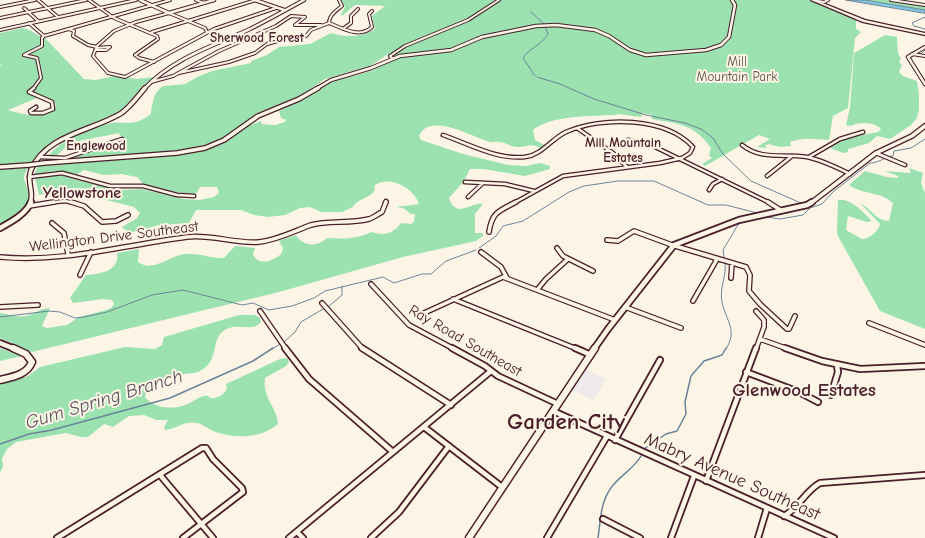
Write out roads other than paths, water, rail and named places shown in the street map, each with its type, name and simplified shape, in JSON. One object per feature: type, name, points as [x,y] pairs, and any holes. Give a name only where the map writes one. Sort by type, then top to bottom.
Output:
[{"type":"main road","points":[[812,0],[864,21],[925,34]]},
{"type":"street","points":[[0,7],[35,0]]},
{"type":"street","points":[[38,0],[58,17]]},
{"type":"street","points":[[0,18],[86,0]]},
{"type":"street","points":[[89,0],[113,17],[130,25],[152,32],[157,36],[158,40],[135,55],[139,58],[154,62]]},
{"type":"street","points":[[0,30],[136,0]]},
{"type":"street","points":[[140,0],[150,6],[205,28],[217,27]]},
{"type":"street","points":[[44,36],[170,0]]},
{"type":"street","points":[[196,0],[204,3]]},
{"type":"street","points":[[214,0],[130,25],[108,35],[96,48],[93,58],[108,73],[123,78],[217,27],[276,8]]},
{"type":"street","points":[[152,32],[255,0],[284,10],[291,16],[304,17],[295,25],[321,25]]},
{"type":"street","points":[[0,228],[15,219],[29,206],[33,196],[29,177],[31,170],[40,157],[64,138],[121,114],[161,72],[197,51],[246,30],[304,0]]},
{"type":"street","points":[[329,23],[329,19],[333,13],[342,6],[339,0]]},
{"type":"street","points":[[392,58],[390,56],[404,46],[440,33],[480,14],[499,0]]},
{"type":"street","points":[[0,167],[177,153],[205,148],[228,138],[258,116],[299,99],[327,81],[372,68],[392,58],[451,50],[487,36],[548,25],[582,28],[599,32],[612,38],[627,49],[642,54],[662,55],[706,50],[721,45],[729,37],[735,7],[732,0]]},
{"type":"street","points":[[812,0],[824,2],[828,0]]},
{"type":"street","points":[[891,0],[925,5]]},
{"type":"street","points":[[24,8],[38,21]]},
{"type":"street","points":[[344,28],[350,24],[351,16],[358,9]]},
{"type":"street","points":[[152,82],[178,73],[222,63],[255,53],[267,44],[293,37],[306,36],[309,30],[329,23],[359,33],[371,29],[368,14],[372,11]]},
{"type":"street","points":[[178,73],[219,51],[276,26],[291,16]]},
{"type":"street","points":[[29,23],[44,36]]},
{"type":"street","points":[[205,28],[207,32]]},
{"type":"street","points":[[69,29],[74,31],[73,36],[82,42],[96,48],[106,50],[110,47],[96,48]]},
{"type":"street","points":[[36,108],[30,112],[38,114],[49,112],[53,109],[52,102],[29,92],[38,84],[42,75],[38,58],[24,55],[42,46],[42,38],[44,36]]},
{"type":"street","points":[[924,82],[909,59],[912,54],[925,47]]},
{"type":"street","points":[[393,53],[400,56]]},
{"type":"street","points":[[912,54],[925,56]]},
{"type":"street","points":[[443,135],[499,155],[525,157],[541,152],[561,135],[578,128],[597,123],[618,122],[666,129],[684,138],[693,147],[690,154],[678,158],[627,168],[563,176],[534,191],[494,215],[491,220],[489,232]]},
{"type":"street","points":[[469,538],[624,307],[674,245],[739,220],[811,203],[876,153],[912,136],[925,126]]},
{"type":"street","points":[[578,128],[613,153],[627,168]]},
{"type":"street","points":[[809,157],[840,139],[863,132]]},
{"type":"street","points":[[40,157],[65,158],[122,138]]},
{"type":"street","points":[[628,140],[648,144],[774,204],[782,211]]},
{"type":"street","points":[[742,145],[751,152],[763,156],[809,157],[850,174]]},
{"type":"street","points":[[876,153],[905,165]]},
{"type":"street","points":[[767,176],[792,156]]},
{"type":"street","points":[[29,177],[62,173],[110,186],[143,186],[177,195],[194,196]]},
{"type":"street","points":[[709,190],[713,184],[722,179]]},
{"type":"street","points":[[465,182],[513,185],[534,191]]},
{"type":"street","points":[[468,197],[483,183]]},
{"type":"street","name":"Wellington Drive Southeast","points":[[0,257],[28,259],[117,250],[188,237],[206,237],[238,242],[268,240],[312,225],[369,219],[382,212],[386,201]]},
{"type":"street","points":[[29,206],[66,202],[76,203],[88,210],[96,220],[103,222],[114,222],[128,215]]},
{"type":"street","points":[[52,223],[64,233],[68,254]]},
{"type":"street","points":[[608,240],[613,242],[620,241],[634,231],[674,245],[744,266],[749,270],[749,288],[751,295],[783,326],[789,328],[795,316]]},
{"type":"street","points":[[557,248],[560,254],[568,260],[593,271]]},
{"type":"street","points":[[80,275],[91,252]]},
{"type":"street","points":[[481,252],[498,265],[506,274],[507,278]]},
{"type":"street","points":[[693,301],[716,260],[715,258]]},
{"type":"street","points":[[537,290],[546,279],[568,260]]},
{"type":"street","points":[[731,278],[732,263]]},
{"type":"street","points":[[422,314],[498,278],[507,278],[615,320]]},
{"type":"street","name":"Ray Road Southeast","points":[[371,284],[406,323],[485,366],[491,371],[558,404]]},
{"type":"street","points":[[454,299],[591,355]]},
{"type":"street","points":[[322,303],[361,348],[451,405]]},
{"type":"street","points":[[0,308],[38,305]]},
{"type":"street","points":[[624,307],[681,328]]},
{"type":"street","points":[[260,311],[284,347],[309,379],[393,452]]},
{"type":"street","points":[[706,481],[746,372],[760,339],[764,324],[761,316],[756,311]]},
{"type":"street","points":[[869,323],[925,345]]},
{"type":"street","points":[[760,339],[838,366],[875,370],[925,366]]},
{"type":"street","points":[[0,343],[26,354],[32,362],[31,367],[26,372],[0,380]]},
{"type":"street","points":[[615,440],[660,360]]},
{"type":"street","points":[[831,395],[838,372],[838,366]]},
{"type":"street","points":[[289,538],[491,371]]},
{"type":"street","points":[[746,372],[799,392],[818,402]]},
{"type":"street","name":"Mabry Avenue Southeast","points":[[553,411],[834,538]]},
{"type":"street","points":[[424,427],[502,487]]},
{"type":"street","points":[[547,538],[607,436]]},
{"type":"street","points":[[371,538],[400,512],[449,446]]},
{"type":"street","points":[[57,538],[202,448],[208,450],[213,459],[243,490],[238,498],[183,538]]},
{"type":"street","points":[[160,475],[213,538]]},
{"type":"street","points":[[784,516],[794,511],[812,487],[820,482],[925,475]]},
{"type":"street","points":[[671,538],[694,476]]},
{"type":"street","points":[[758,538],[767,508]]},
{"type":"street","points":[[603,519],[640,538]]},
{"type":"street","points":[[296,532],[303,538]]},
{"type":"water","points":[[846,0],[865,0],[925,10],[925,13]]},
{"type":"waterway","points":[[531,12],[544,24]]},
{"type":"waterway","points":[[925,17],[912,23],[914,26],[925,29]]},
{"type":"waterway","points":[[535,76],[523,58],[548,34],[545,26]]},
{"type":"waterway","points":[[921,54],[925,50]]},
{"type":"waterway","points":[[537,77],[560,84],[594,99],[646,115],[685,123],[701,129],[713,138],[723,154],[751,181],[803,204]]},
{"type":"waterway","points":[[724,258],[723,250],[739,223],[766,217],[780,219],[803,215],[810,208],[822,204],[834,191],[870,163],[893,156],[894,151],[911,148],[925,139]]},
{"type":"waterway","name":"Gum Spring Branch","points":[[479,248],[496,236],[503,226],[523,221],[569,192],[584,186],[618,181],[654,181],[708,205],[726,205],[757,213]]},
{"type":"waterway","name":"Gum Spring Branch","points":[[342,287],[383,277],[394,283],[422,274],[431,274],[446,261],[476,250]]},
{"type":"waterway","points":[[725,262],[721,297],[731,331],[731,336],[726,349]]},
{"type":"waterway","points":[[0,317],[49,311],[60,312],[75,318],[84,317],[107,312],[152,295],[183,290],[242,305],[253,303],[269,310],[292,306],[314,298],[325,291],[342,287]]},
{"type":"waterway","name":"Gum Spring Branch","points":[[328,307],[342,295],[342,287]]},
{"type":"waterway","name":"Gum Spring Branch","points":[[284,342],[295,332],[301,322],[323,309]]},
{"type":"waterway","name":"Gum Spring Branch","points":[[272,349],[279,345]]},
{"type":"waterway","name":"Gum Spring Branch","points":[[0,444],[29,434],[52,430],[170,398],[253,361],[273,348]]},
{"type":"waterway","points":[[644,449],[666,434],[677,431],[686,414],[685,402],[691,376],[704,361],[722,355],[726,348]]},
{"type":"waterway","points":[[598,538],[602,509],[606,496],[615,483],[633,467],[641,456]]},
{"type":"district","name":"Sherwood Forest","points":[[257,38]]},
{"type":"district","name":"Englewood","points":[[96,146]]},
{"type":"district","name":"Mill Mountain Estates","points":[[623,150]]},
{"type":"district","name":"Yellowstone","points":[[82,193]]},
{"type":"district","name":"Glenwood Estates","points":[[804,391]]},
{"type":"district","name":"Garden City","points":[[566,422]]},
{"type":"park label","name":"Mill Mountain Park","points":[[737,70]]}]
